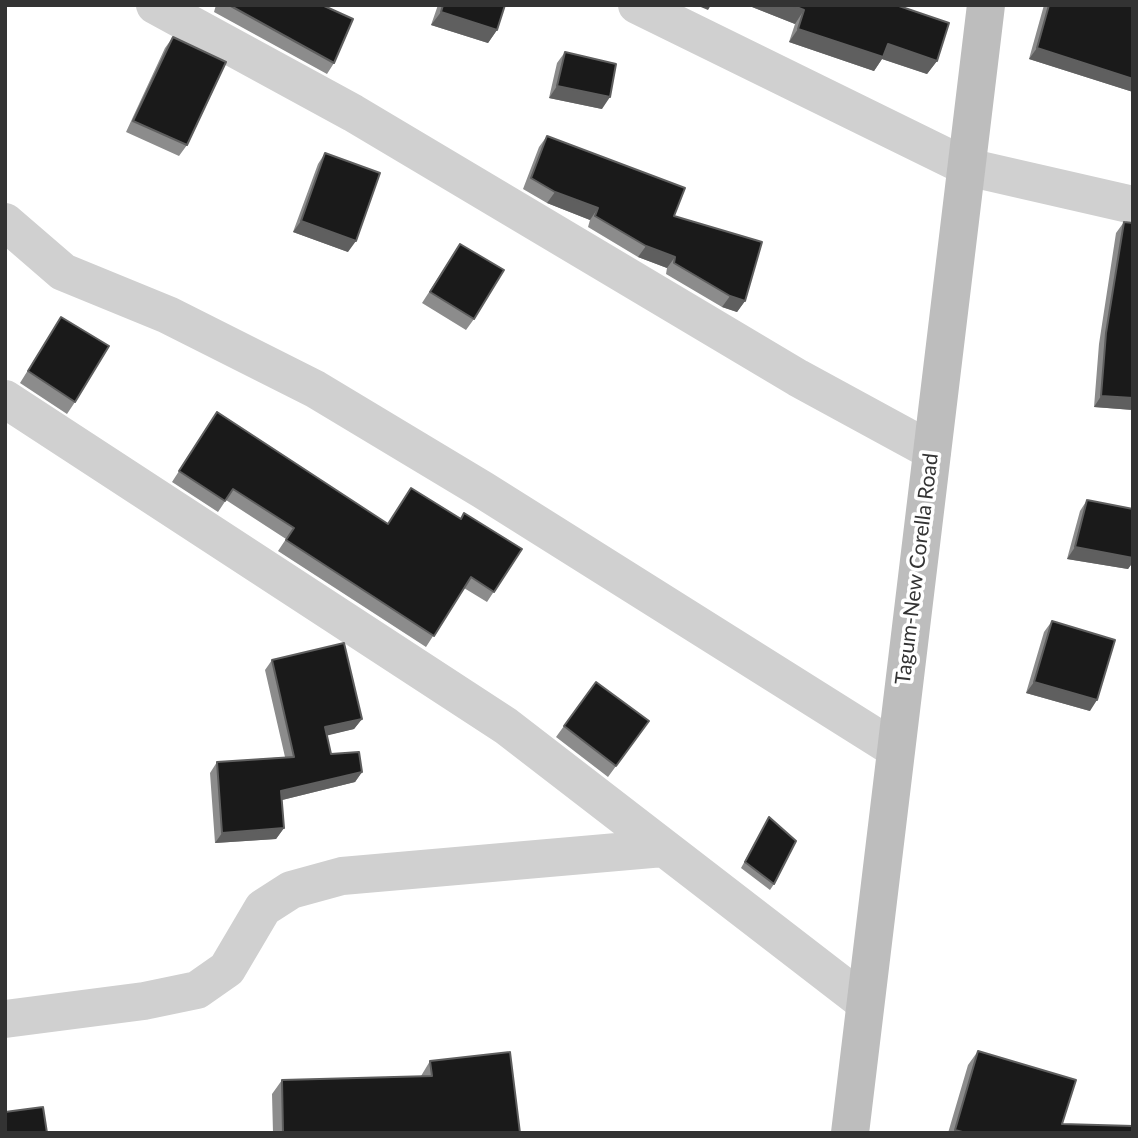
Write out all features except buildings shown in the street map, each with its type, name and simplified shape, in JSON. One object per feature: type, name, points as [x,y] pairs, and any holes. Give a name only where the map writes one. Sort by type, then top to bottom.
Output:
[{"type":"main road","name":"Tagum-New Corella Road","points":[[850,1133],[986,5]]},
{"type":"street","points":[[155,5],[353,113],[798,378],[932,451]]},
{"type":"street","points":[[638,5],[967,167],[1133,205]]},
{"type":"street","points":[[5,222],[63,272],[168,315],[316,389],[483,490],[895,749]]},
{"type":"street","points":[[5,398],[506,726],[864,1002]]},
{"type":"street","points":[[5,1019],[144,1001],[197,990],[227,969],[263,908],[291,890],[342,876],[663,848]]}]
